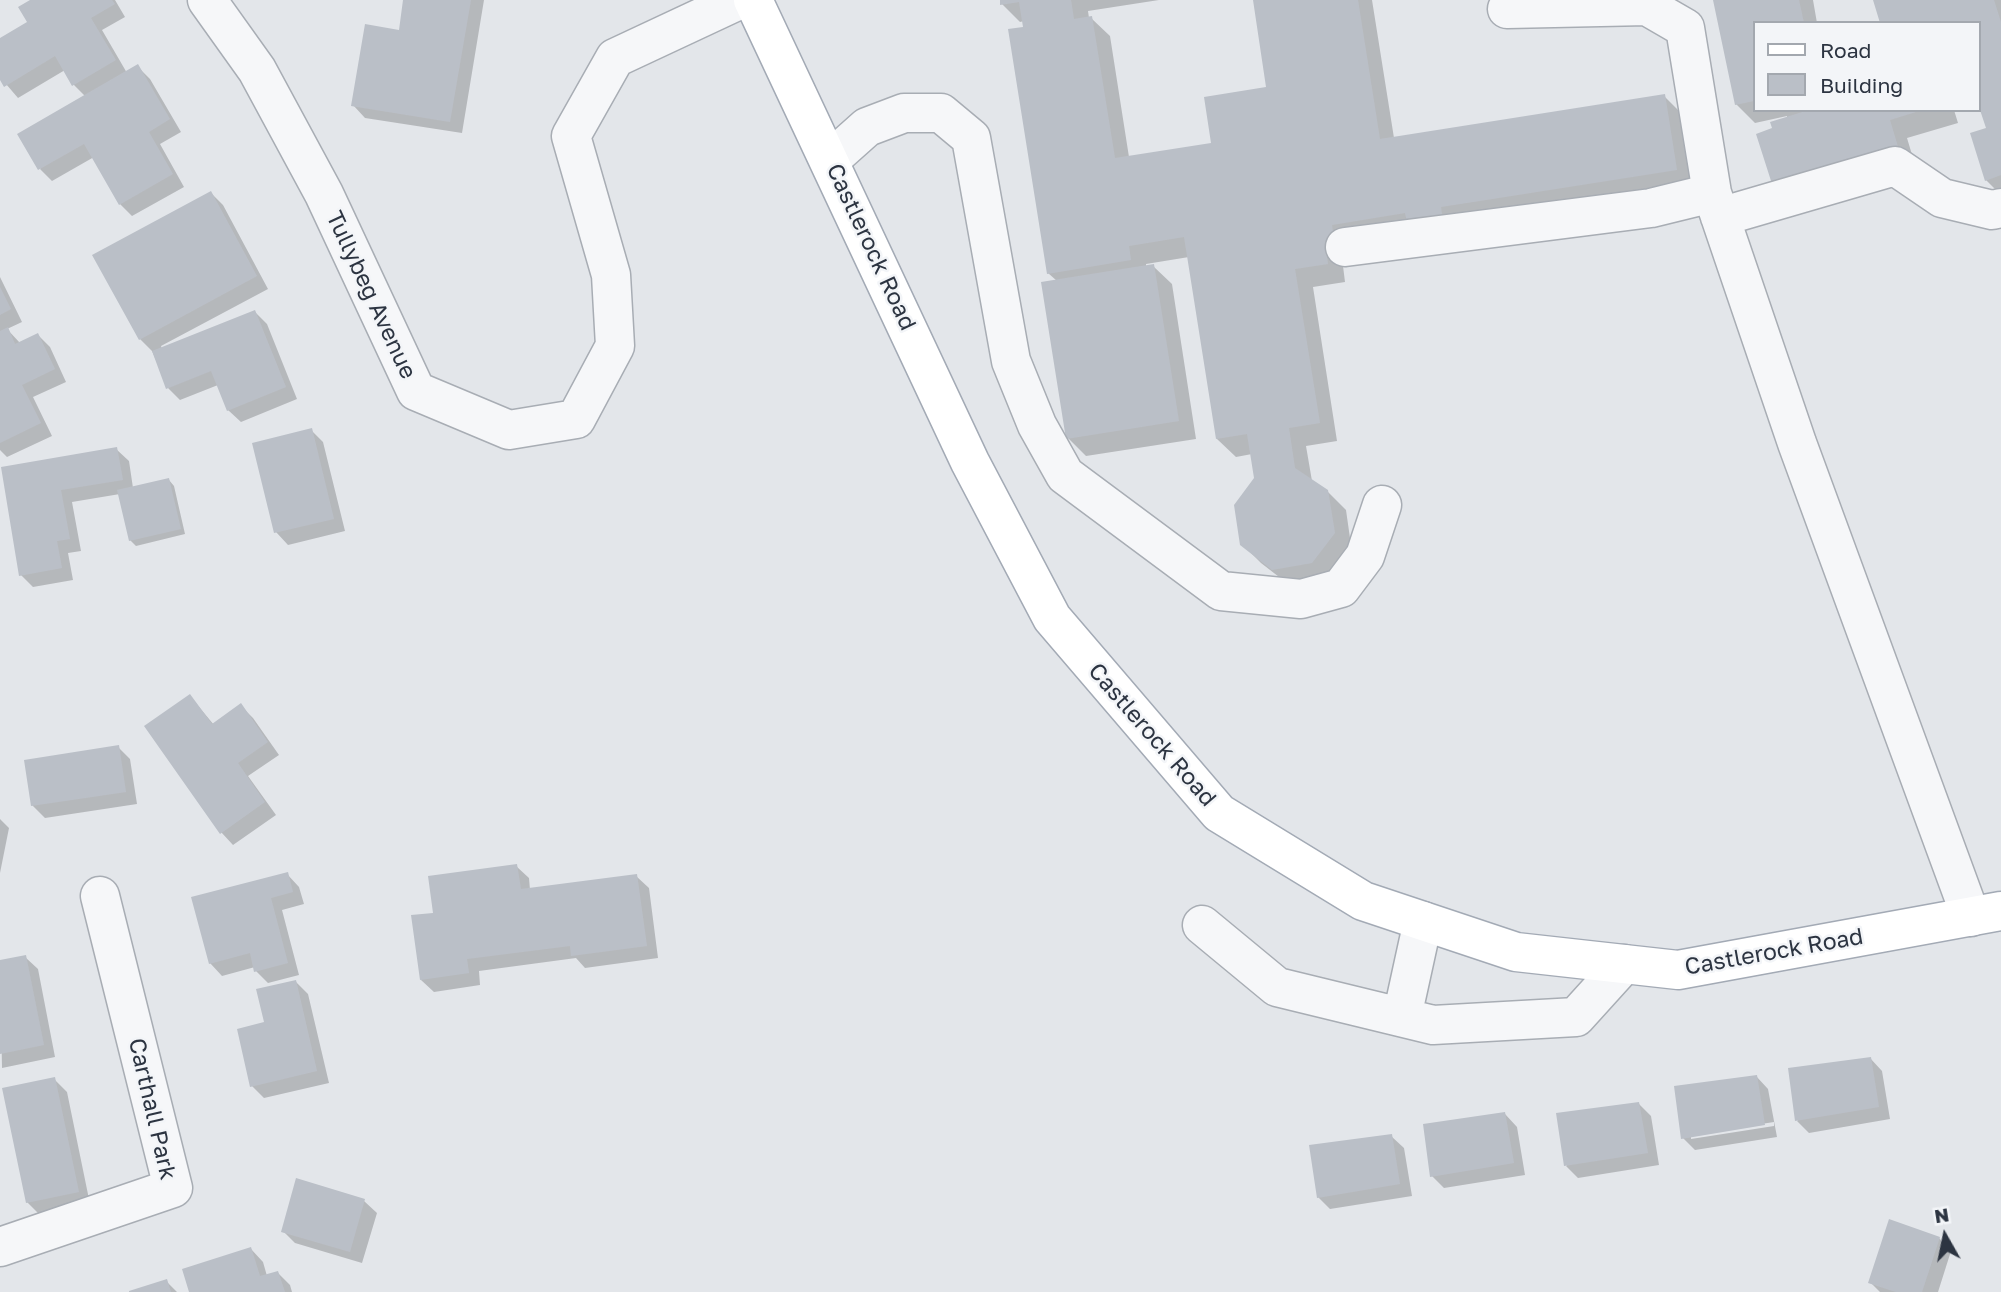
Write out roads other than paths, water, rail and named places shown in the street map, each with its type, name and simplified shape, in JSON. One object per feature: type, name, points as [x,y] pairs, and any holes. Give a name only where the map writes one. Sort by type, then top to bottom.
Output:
[{"type":"main road","name":"Castlerock Road","points":[[754,0],[970,462],[1052,618],[1219,813],[1363,901],[1516,952],[1678,971],[1986,914]]},
{"type":"street","name":"Tullybeg Avenue","points":[[207,0],[257,70],[324,194],[416,391],[509,430],[576,419],[615,346],[611,275],[570,136],[615,58],[739,0]]},
{"type":"street","points":[[1507,9],[1647,6],[1685,28],[1716,205],[1797,443],[1986,914]]},
{"type":"street","points":[[830,160],[867,127],[904,113],[941,113],[971,138],[1011,361],[1037,425],[1065,475],[1221,591],[1301,599],[1341,588],[1365,555],[1382,505]]},
{"type":"street","points":[[1345,247],[1651,208],[1716,205],[1895,166],[1942,198],[1992,210],[2001,208]]},
{"type":"street","name":"Carthall Park","points":[[0,1247],[173,1188],[100,896]]},
{"type":"street","points":[[1402,1017],[1423,921]]},
{"type":"street","points":[[1202,925],[1277,987],[1433,1025],[1576,1017],[1623,964]]}]
